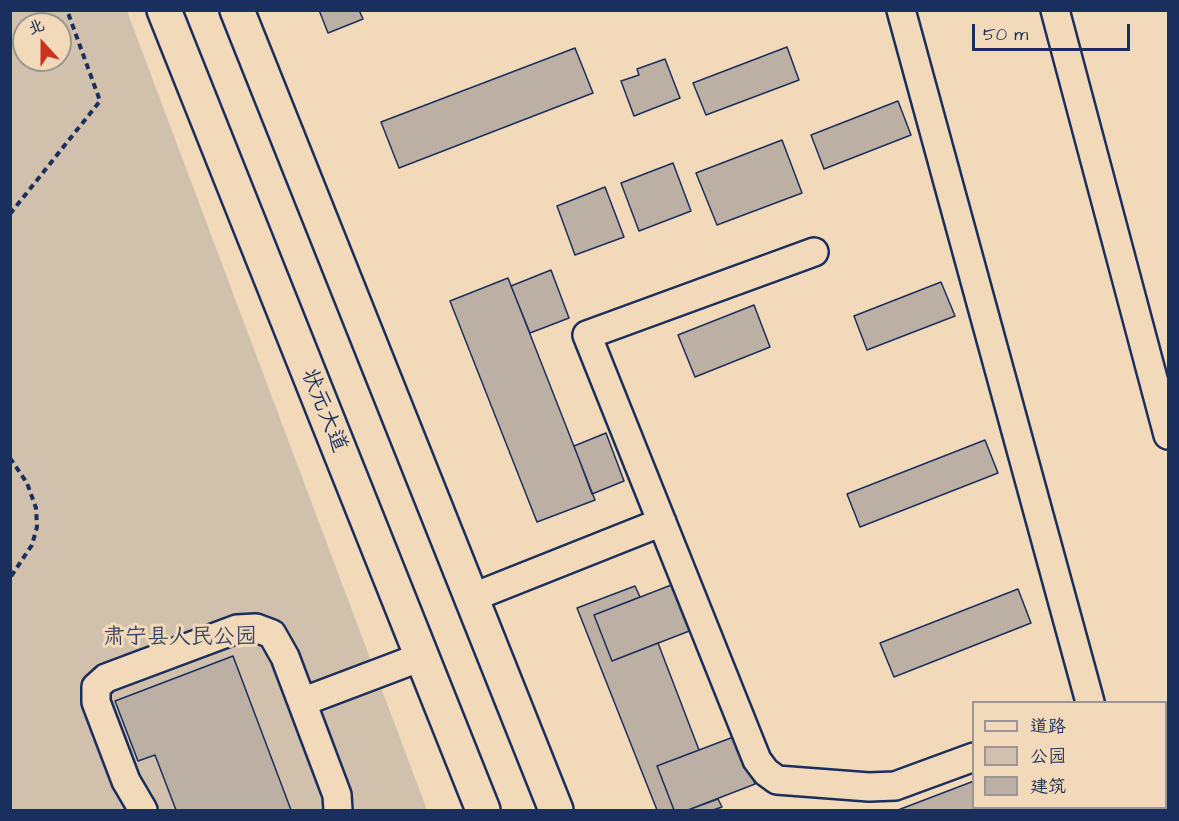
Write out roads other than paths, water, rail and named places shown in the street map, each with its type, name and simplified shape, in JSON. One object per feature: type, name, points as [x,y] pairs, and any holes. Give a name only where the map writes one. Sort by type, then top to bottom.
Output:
[{"type":"main road","name":"状元大道","points":[[164,10],[483,810]]},
{"type":"main road","points":[[237,10],[556,810]]},
{"type":"street","points":[[901,10],[1090,701]]},
{"type":"street","points":[[1054,10],[1168,435]]},
{"type":"street","points":[[814,252],[587,335],[757,760],[766,772],[777,780],[869,787],[895,786],[972,758]]},
{"type":"street","points":[[471,598],[662,522]]},
{"type":"street","points":[[143,810],[126,781],[96,702],[96,687],[106,678],[237,629],[256,628],[272,634],[285,657],[337,795],[338,810]]},
{"type":"street","points":[[302,702],[422,657]]},
{"type":"park label","name":"肃宁县人民公园","points":[[180,638]]}]
